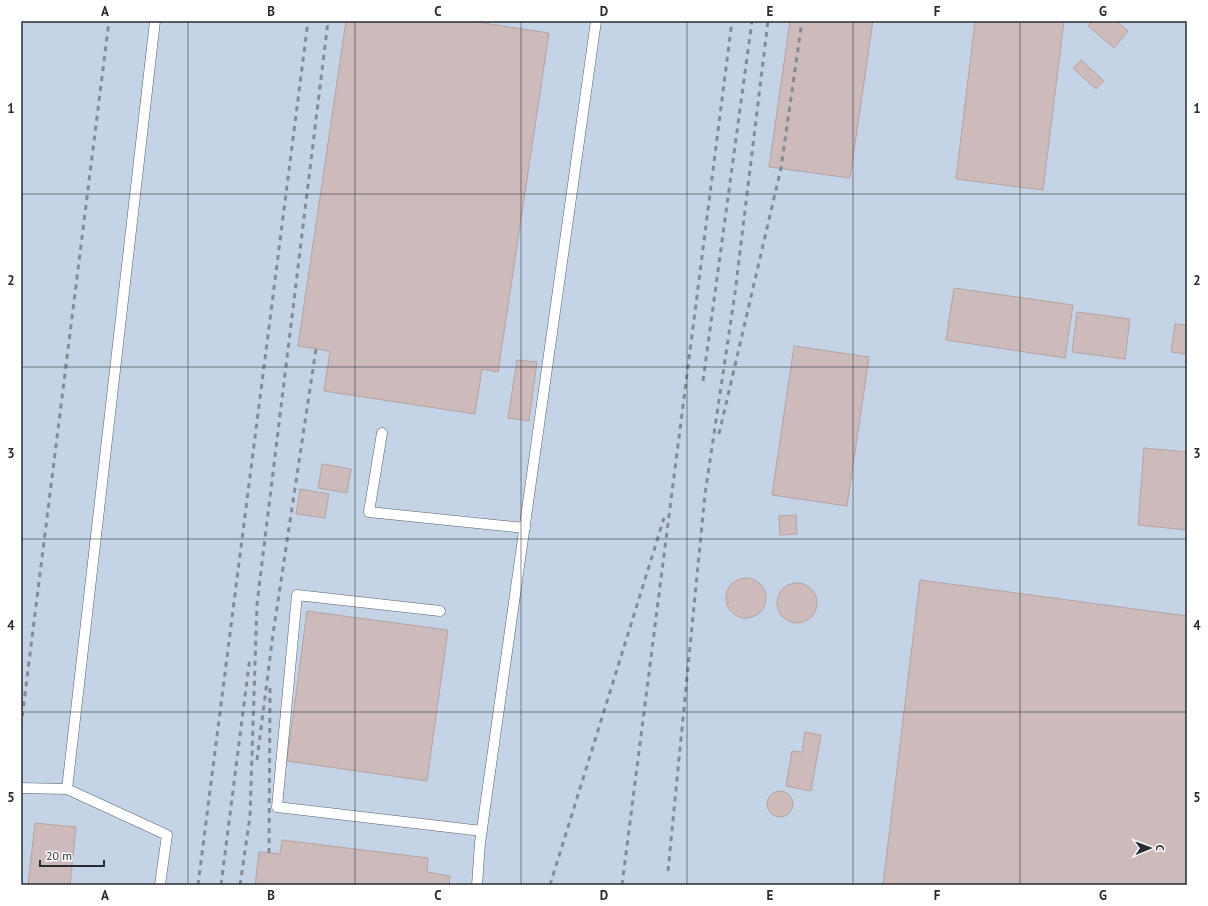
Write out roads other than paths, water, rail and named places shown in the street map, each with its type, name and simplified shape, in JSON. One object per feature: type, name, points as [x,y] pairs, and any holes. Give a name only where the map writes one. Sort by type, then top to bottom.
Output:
[{"type":"lane","points":[[67,790],[155,21]]},
{"type":"lane","points":[[477,885],[482,831],[596,21]]},
{"type":"lane","points":[[382,433],[369,512],[525,528]]},
{"type":"lane","points":[[440,611],[297,594],[277,807],[482,831]]},
{"type":"lane","points":[[21,788],[67,790],[167,834],[160,885]]},
{"type":"railway","points":[[21,726],[109,21]]},
{"type":"railway","points":[[198,885],[308,21]]},
{"type":"railway","points":[[240,885],[250,816],[257,604],[328,21]]},
{"type":"railway","points":[[622,885],[732,21]]},
{"type":"railway","points":[[703,381],[752,21]]},
{"type":"railway","points":[[668,871],[705,494],[735,293],[768,21]]},
{"type":"railway","points":[[719,434],[781,168],[802,21]]},
{"type":"railway","points":[[257,760],[273,634],[316,349]]},
{"type":"railway","points":[[550,885],[664,518]]},
{"type":"railway","points":[[221,885],[250,657]]},
{"type":"railway","points":[[269,853],[270,688]]}]
